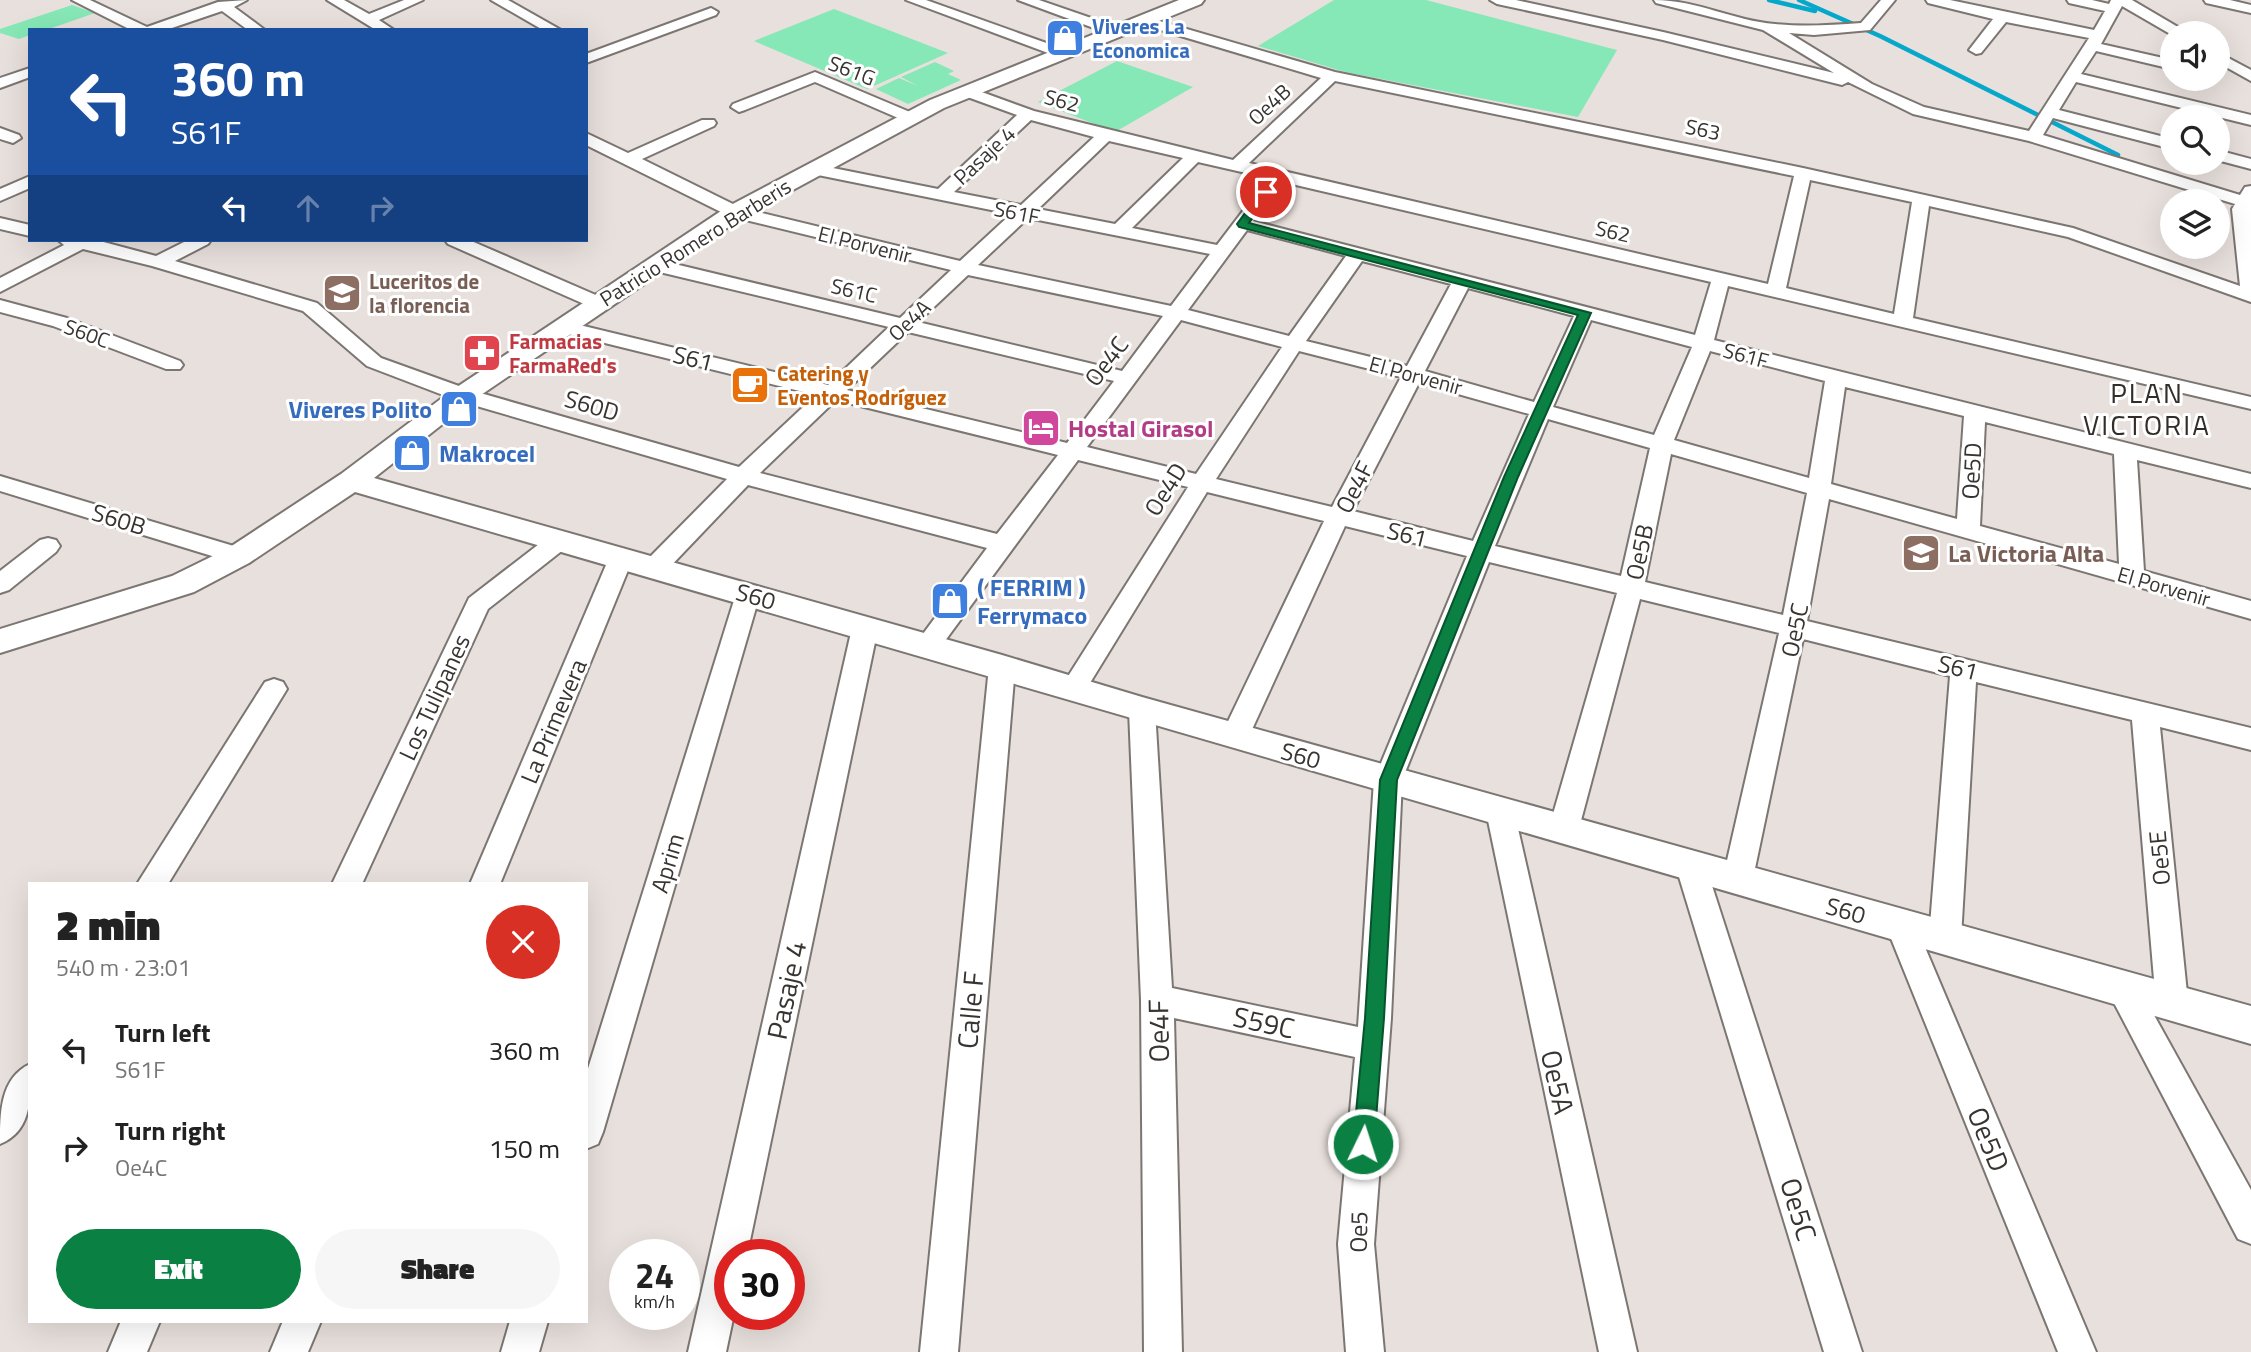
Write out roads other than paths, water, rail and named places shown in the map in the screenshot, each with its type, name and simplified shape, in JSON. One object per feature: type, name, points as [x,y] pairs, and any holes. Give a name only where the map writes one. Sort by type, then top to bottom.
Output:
[{"type":"street","points":[[79,0],[139,28]]},
{"type":"street","points":[[157,28],[240,0]]},
{"type":"street","points":[[334,0],[376,24],[415,0]]},
{"type":"street","points":[[498,0],[550,28]]},
{"type":"street","points":[[913,0],[1061,52]]},
{"type":"street","points":[[1025,0],[1115,31]]},
{"type":"street","name":"Patricio Romero Barberis","points":[[0,642],[183,584],[237,556],[351,481],[463,395],[735,212],[911,118],[1061,52],[1195,0]]},
{"type":"street","points":[[1497,0],[1867,87]]},
{"type":"street","points":[[1552,12],[1563,0]]},
{"type":"street","points":[[1661,0],[1768,27],[1814,32],[1865,27],[1888,0]]},
{"type":"street","points":[[1933,0],[2094,41],[2160,61]]},
{"type":"street","points":[[2074,0],[2117,3],[2160,24]]},
{"type":"street","points":[[2211,0],[2251,9]]},
{"type":"street","points":[[2033,137],[2117,3]]},
{"type":"street","points":[[223,5],[255,28]]},
{"type":"street","points":[[588,58],[711,12]]},
{"type":"street","points":[[1976,50],[2002,17]]},
{"type":"street","name":"S63","points":[[1142,20],[1332,76],[1803,173],[2073,233],[2251,295]]},
{"type":"street","points":[[1768,27],[1867,87],[1919,111],[2033,137],[2248,197],[2241,209],[2251,295]]},
{"type":"street","points":[[2230,64],[2251,76]]},
{"type":"street","points":[[0,82],[28,73]]},
{"type":"street","name":"Oe4B","points":[[1237,165],[1332,76]]},
{"type":"street","points":[[2071,76],[2251,120]]},
{"type":"street","name":"S61G","points":[[739,107],[815,77],[911,118]]},
{"type":"street","points":[[2230,79],[2251,84]]},
{"type":"street","name":"S62","points":[[968,92],[1028,114],[1106,135],[2251,403]]},
{"type":"street","points":[[2049,112],[2160,141]]},
{"type":"street","name":"Pasaje 4","points":[[940,196],[1028,114]]},
{"type":"street","points":[[628,159],[708,122]]},
{"type":"street","name":"Oe4A","points":[[654,567],[743,476],[1106,135]]},
{"type":"street","name":"El Porvenir","points":[[588,139],[735,212],[964,268],[1175,313],[1293,342],[1968,528],[2251,610]]},
{"type":"street","points":[[1118,232],[1195,155]]},
{"type":"street","points":[[2230,158],[2251,164]]},
{"type":"street","name":"S61F","points":[[813,169],[1221,251]]},
{"type":"street","points":[[1776,292],[1803,173]]},
{"type":"street","name":"Oe4C","points":[[927,646],[1278,176]]},
{"type":"street","points":[[0,196],[28,182]]},
{"type":"street","points":[[1903,322],[1921,200]]},
{"type":"street","points":[[0,223],[28,230]]},
{"type":"street","name":"S61F","points":[[1243,224],[2126,452],[2251,481]]},
{"type":"street","points":[[0,286],[76,242]]},
{"type":"street","name":"S60D","points":[[82,242],[310,307],[374,362],[463,395],[743,476],[1003,544]]},
{"type":"street","points":[[158,262],[198,242]]},
{"type":"street","points":[[459,242],[598,303]]},
{"type":"street","name":"Oe4D","points":[[1073,690],[1199,483],[1293,342],[1358,253]]},
{"type":"street","name":"S61C","points":[[654,265],[1126,378]]},
{"type":"street","name":"Oe5B","points":[[1564,828],[1631,588],[1662,443],[1703,344],[1721,279]]},
{"type":"street","name":"Oe4F","points":[[1235,736],[1338,517],[1463,280]]},
{"type":"street","name":"S60C","points":[[0,306],[60,322],[173,365]]},
{"type":"street","name":"Oe5","points":[[1365,1352],[1356,1244],[1388,780],[1539,410],[1585,313]]},
{"type":"street","name":"S61","points":[[563,327],[2251,739]]},
{"type":"street","name":"Oe5C","points":[[1738,878],[1795,627],[1821,487],[1836,378]]},
{"type":"street","name":"Oe5D","points":[[1968,528],[1975,413]]},
{"type":"street","points":[[2126,452],[2132,577]]},
{"type":"street","name":"S60","points":[[351,481],[1002,667],[1142,710],[2251,1025]]},
{"type":"street","name":"S60B","points":[[0,483],[237,556]]},
{"type":"street","name":"Los Tulipanes","points":[[348,882],[478,604],[560,540]]},
{"type":"street","points":[[0,584],[48,546]]},
{"type":"street","name":"La Primevera","points":[[486,882],[621,558]]},
{"type":"street","name":"Aprim","points":[[588,1125],[748,594]]},
{"type":"street","name":"Pasaje 4","points":[[707,1352],[865,628]]},
{"type":"street","name":"Calle F","points":[[939,1352],[1002,667]]},
{"type":"street","points":[[1945,938],[1964,669]]},
{"type":"street","points":[[153,882],[274,689]]},
{"type":"street","name":"Oe4F","points":[[1142,710],[1157,1000],[1163,1352]]},
{"type":"street","name":"Oe5E","points":[[2145,713],[2172,1003]]},
{"type":"street","name":"Oe5A","points":[[1500,811],[1618,1352]]},
{"type":"street","name":"Oe5C","points":[[1692,867],[1843,1352]]},
{"type":"street","name":"Oe5D","points":[[1902,926],[2077,1352]]},
{"type":"street","points":[[2123,989],[2251,1226]]},
{"type":"street","name":"S59C","points":[[1157,1000],[1371,1045]]},
{"type":"street","points":[[0,1127],[28,1083]]},
{"type":"street","points":[[127,1352],[140,1323]]},
{"type":"street","points":[[289,1352],[301,1323]]},
{"type":"street","points":[[520,1352],[528,1323]]},
{"type":"waterway","points":[[1769,0],[1815,11]]},
{"type":"waterway","points":[[1799,0],[1880,36],[2118,155]]},
{"type":"place","name":"Viveres La Economica","points":[[1065,38]]},
{"type":"place","name":"Luceritos de la florencia","points":[[342,293]]},
{"type":"place","name":"Farmacias FarmaRed's","points":[[482,353]]},
{"type":"place","name":"Catering y Eventos Rodríguez","points":[[750,385]]},
{"type":"place","name":"Viveres Polito","points":[[459,409]]},
{"type":"place","name":"Hostal Girasol","points":[[1041,428]]},
{"type":"place","name":"Makrocel","points":[[412,453]]},
{"type":"place","name":"La Victoria Alta","points":[[1921,553]]},
{"type":"place","name":"( FERRIM ) Ferrymaco","points":[[950,601]]},
{"type":"district","name":"PLAN VICTORIA","points":[[2147,408]]}]
